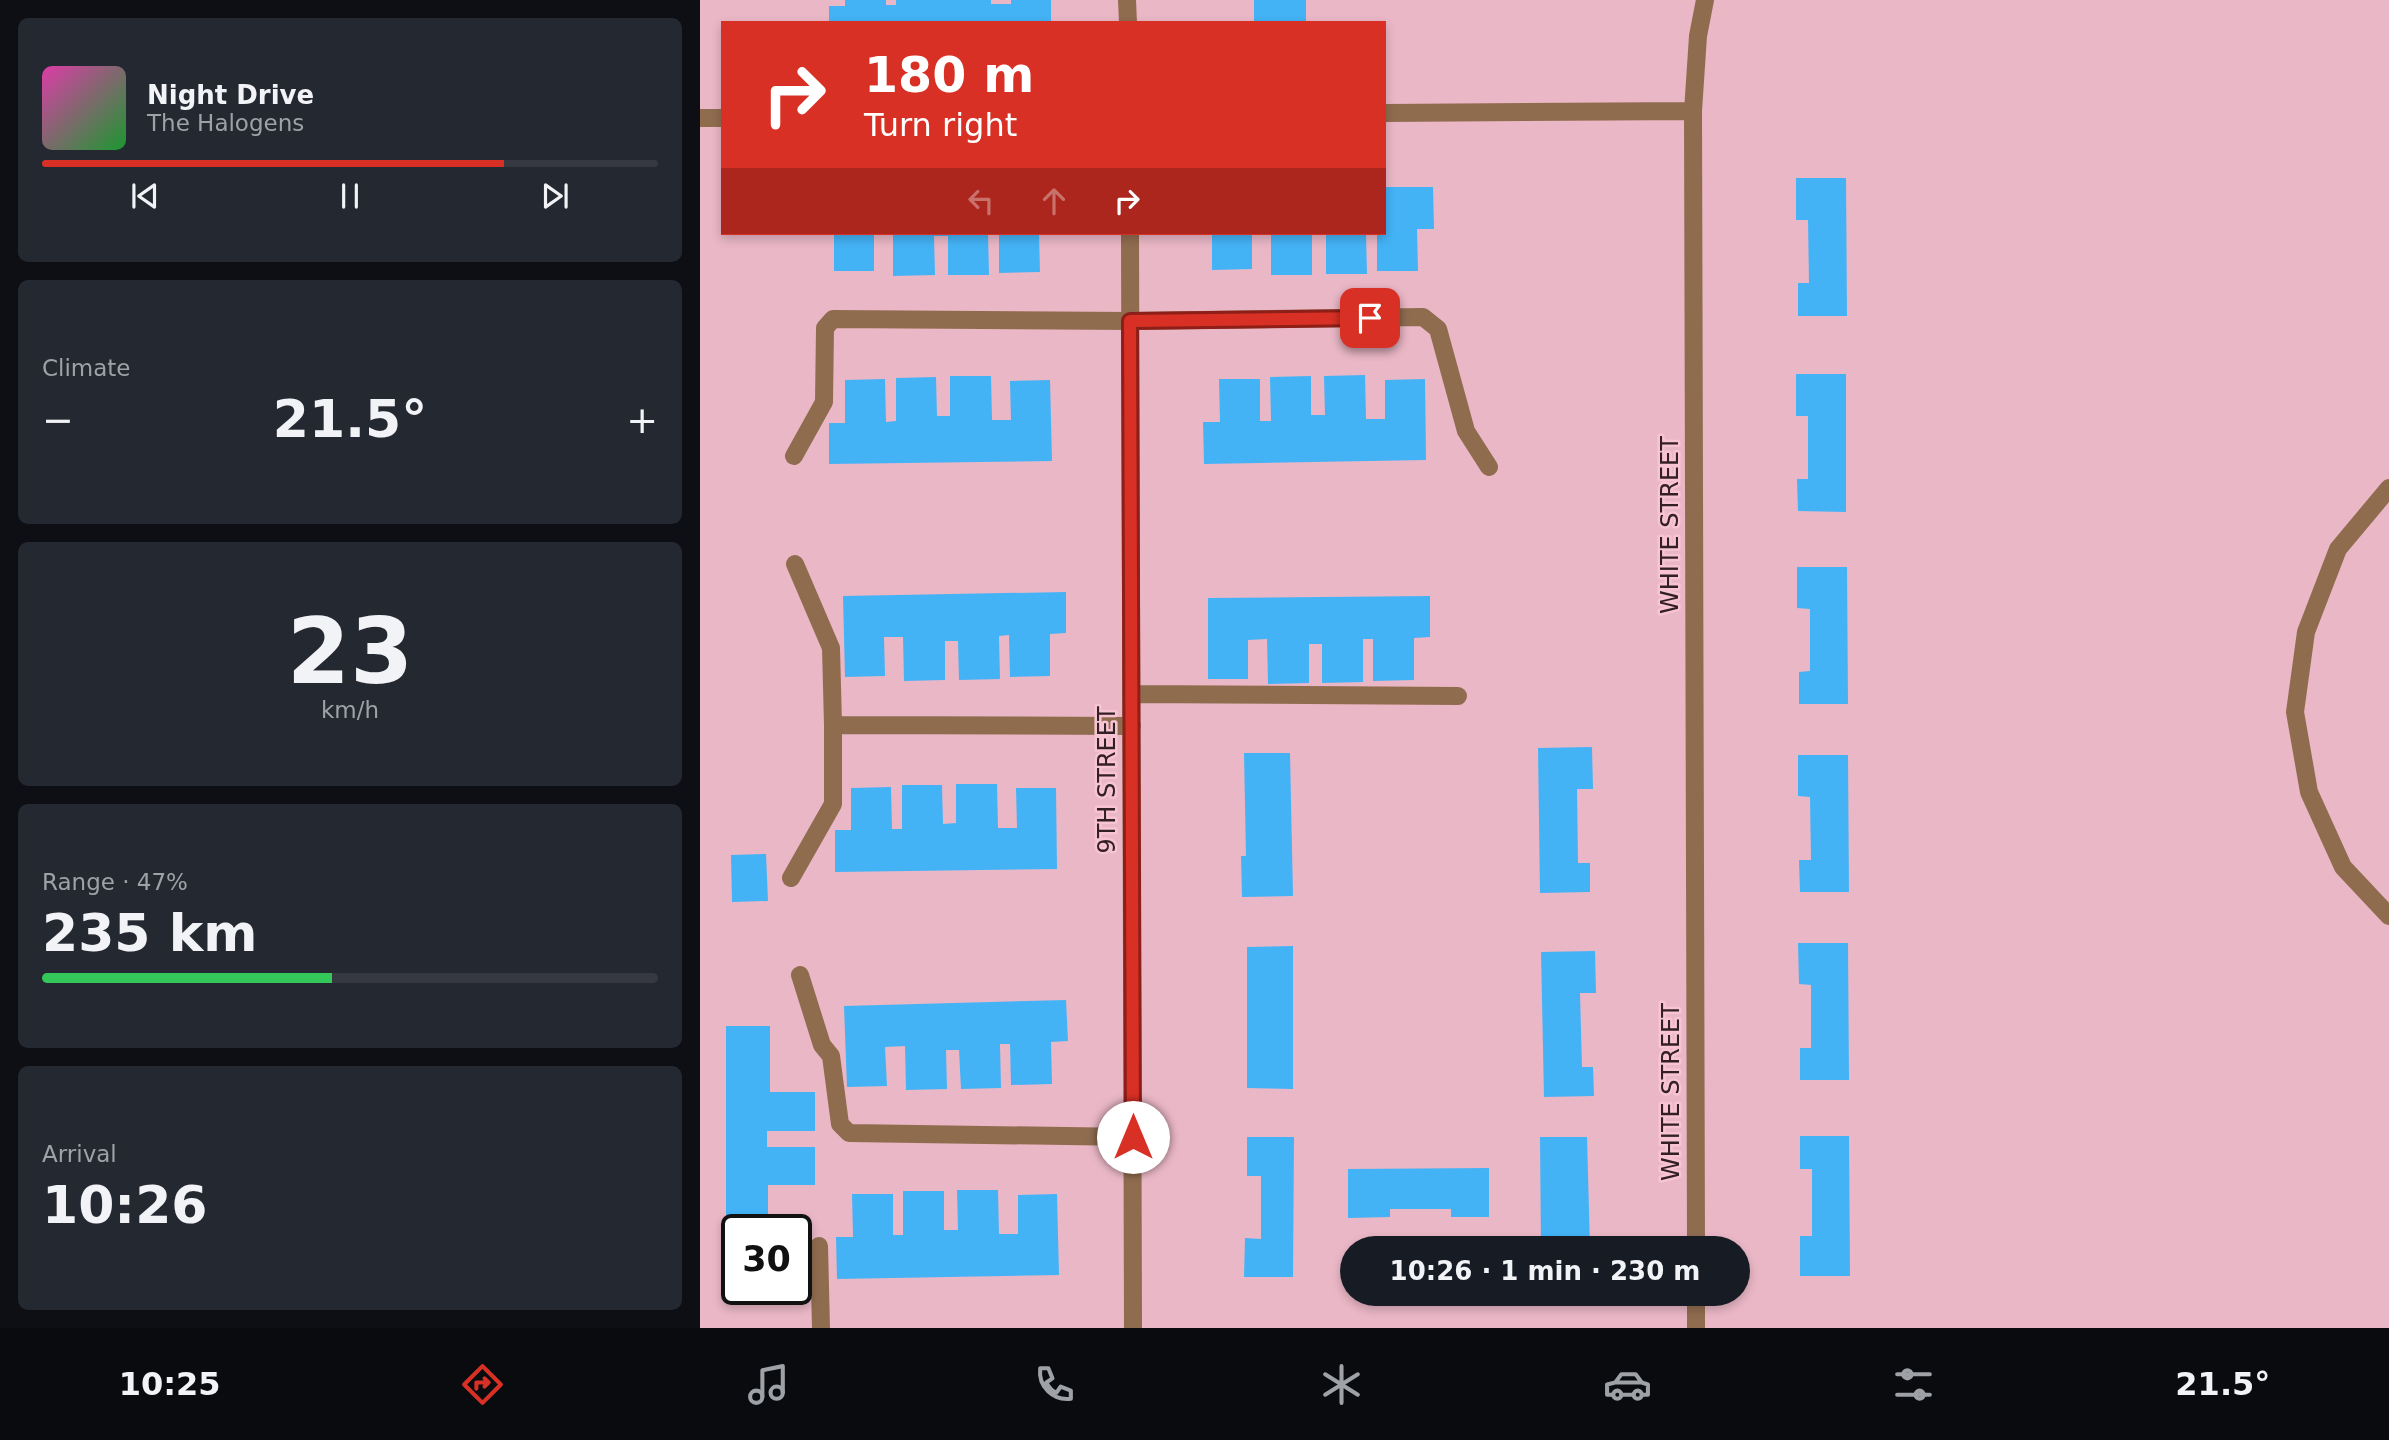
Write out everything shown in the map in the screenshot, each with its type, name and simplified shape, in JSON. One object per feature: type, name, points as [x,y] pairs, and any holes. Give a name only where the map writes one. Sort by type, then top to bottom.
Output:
[{"type":"street","points":[[1127,0],[1128,21]]},
{"type":"street","name":"WHITE STREET","points":[[1696,1236],[1693,111],[1698,36],[1705,0]]},
{"type":"street","points":[[1386,113],[1693,111]]},
{"type":"street","points":[[700,118],[721,118]]},
{"type":"street","name":"9TH STREET","points":[[1130,235],[1133,1328]]},
{"type":"street","points":[[794,456],[824,402],[825,328],[833,319],[1130,321],[1423,317],[1438,329],[1466,431],[1489,467]]},
{"type":"street","points":[[2389,488],[2338,549],[2306,632],[2295,712],[2309,792],[2343,867],[2389,916]]},
{"type":"street","points":[[791,878],[833,804],[831,648],[795,564]]},
{"type":"street","points":[[1132,694],[1458,696]]},
{"type":"street","points":[[833,725],[1132,726]]},
{"type":"street","points":[[800,975],[822,1045],[831,1056],[840,1124],[849,1133],[1133,1137]]},
{"type":"street","points":[[819,1246],[821,1328]]},
{"type":"street","points":[[1696,1306],[1696,1328]]},
{"type":"building","points":[[845,0],[886,0],[886,5],[896,5],[896,0],[991,0],[991,4],[1011,4],[1011,0],[1051,0],[1051,21],[829,21],[829,6],[845,6]]},
{"type":"building","points":[[1254,0],[1306,0],[1306,21],[1254,21]]},
{"type":"building","points":[[1796,178],[1846,178],[1847,316],[1798,316],[1798,283],[1809,283],[1808,220],[1796,220]]},
{"type":"building","points":[[1386,187],[1433,187],[1434,229],[1417,229],[1418,271],[1377,271],[1377,235],[1386,235]]},
{"type":"building","points":[[834,235],[874,235],[874,271],[834,271]]},
{"type":"building","points":[[893,235],[988,235],[989,275],[948,275],[948,236],[934,236],[935,275],[893,276]]},
{"type":"building","points":[[999,235],[1039,235],[1040,272],[999,273]]},
{"type":"building","points":[[1212,235],[1252,235],[1252,269],[1212,270]]},
{"type":"building","points":[[1271,235],[1312,235],[1312,275],[1271,275]]},
{"type":"building","points":[[1326,235],[1366,235],[1367,274],[1326,274]]},
{"type":"building","points":[[1796,374],[1846,374],[1846,512],[1798,511],[1797,479],[1808,479],[1808,416],[1796,416]]},
{"type":"building","points":[[1365,375],[1366,419],[1385,419],[1385,380],[1425,379],[1426,460],[1204,464],[1203,422],[1220,422],[1219,379],[1260,379],[1260,421],[1271,421],[1270,377],[1311,376],[1311,415],[1325,415],[1324,376]]},
{"type":"building","points":[[950,376],[991,376],[992,420],[1011,420],[1010,381],[1050,380],[1052,461],[829,464],[829,423],[845,423],[845,380],[885,379],[886,422],[896,421],[896,378],[936,377],[937,416],[950,416]]},
{"type":"building","points":[[1797,567],[1847,567],[1848,704],[1799,704],[1799,672],[1810,671],[1810,609],[1797,608]]},
{"type":"building","points":[[1066,592],[1066,633],[1050,634],[1050,676],[1010,677],[1009,635],[999,636],[1000,679],[959,680],[958,641],[945,641],[945,680],[904,681],[903,637],[884,637],[885,676],[845,677],[843,596]]},
{"type":"building","points":[[1430,596],[1430,637],[1414,638],[1414,680],[1373,681],[1373,639],[1363,639],[1363,682],[1322,683],[1322,644],[1309,644],[1309,683],[1268,684],[1267,639],[1248,640],[1248,679],[1208,679],[1208,598]]},
{"type":"building","points":[[1592,747],[1593,789],[1577,789],[1578,863],[1590,863],[1590,892],[1540,893],[1538,748]]},
{"type":"building","points":[[1244,753],[1290,753],[1293,896],[1242,897],[1241,856],[1246,856]]},
{"type":"building","points":[[1798,755],[1848,755],[1849,892],[1800,892],[1799,860],[1811,860],[1810,797],[1798,796]]},
{"type":"building","points":[[956,784],[997,784],[998,828],[1017,828],[1016,788],[1056,788],[1057,869],[835,872],[835,830],[851,830],[851,788],[891,787],[892,829],[902,829],[902,785],[942,785],[943,824],[956,823]]},
{"type":"building","points":[[766,854],[768,901],[732,902],[731,855]]},
{"type":"building","points":[[1798,943],[1848,943],[1849,1080],[1800,1080],[1800,1048],[1811,1048],[1811,985],[1799,984]]},
{"type":"building","points":[[1293,946],[1293,1089],[1247,1088],[1247,947]]},
{"type":"building","points":[[1595,951],[1596,993],[1580,993],[1582,1067],[1593,1067],[1594,1096],[1544,1097],[1541,952]]},
{"type":"building","points":[[1066,1000],[1068,1041],[1051,1042],[1052,1084],[1011,1085],[1010,1044],[1000,1044],[1001,1088],[961,1089],[959,1050],[946,1050],[947,1089],[906,1090],[905,1046],[885,1047],[887,1086],[847,1087],[844,1006]]},
{"type":"building","points":[[726,1026],[770,1026],[770,1092],[815,1092],[815,1131],[767,1131],[767,1147],[815,1147],[815,1185],[768,1185],[768,1214],[726,1214]]},
{"type":"building","points":[[1800,1136],[1849,1136],[1850,1276],[1800,1276],[1800,1236],[1812,1236],[1812,1169],[1800,1169]]},
{"type":"building","points":[[1247,1137],[1294,1137],[1293,1277],[1244,1277],[1245,1238],[1261,1239],[1261,1176],[1247,1176]]},
{"type":"building","points":[[1540,1137],[1587,1137],[1590,1236],[1541,1236]]},
{"type":"building","points":[[1489,1168],[1489,1217],[1451,1217],[1451,1209],[1390,1209],[1390,1217],[1348,1218],[1348,1169]]},
{"type":"building","points":[[957,1190],[998,1190],[999,1234],[1018,1234],[1018,1195],[1057,1194],[1059,1275],[837,1279],[836,1237],[853,1237],[852,1194],[893,1194],[893,1235],[903,1235],[903,1191],[944,1191],[944,1230],[958,1230]]},
{"type":"route","points":[[1133,1137],[1130,321],[1370,318]]}]
